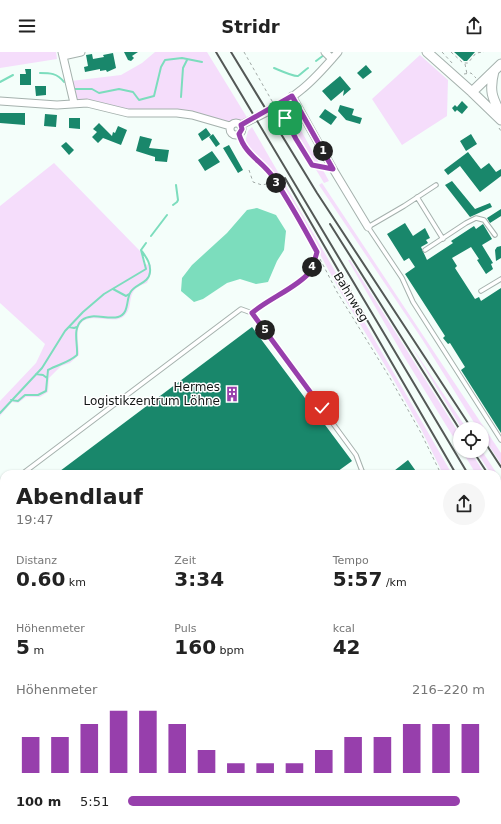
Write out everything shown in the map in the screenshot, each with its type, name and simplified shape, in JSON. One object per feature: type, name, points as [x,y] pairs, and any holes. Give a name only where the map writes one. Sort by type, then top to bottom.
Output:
[{"type":"main road","points":[[427,52],[501,120]]},
{"type":"main road","points":[[472,92],[501,64]]},
{"type":"main road","points":[[494,71],[491,82],[491,92],[501,115]]},
{"type":"street","points":[[74,104],[62,54],[81,52]]},
{"type":"street","points":[[325,52],[332,59]]},
{"type":"street","points":[[241,125],[292,96],[320,73],[338,52]]},
{"type":"street","points":[[292,96],[368,227]]},
{"type":"street","points":[[0,101],[57,105],[87,103],[128,113],[177,113],[192,115],[230,126]]},
{"type":"street","points":[[230,126],[236,122],[241,125]]},
{"type":"street","points":[[230,126],[232,134],[239,134],[242,129],[241,125]]},
{"type":"lane","points":[[436,185],[368,227],[402,278],[413,302],[501,440]]},
{"type":"lane","points":[[417,197],[443,238]]},
{"type":"lane","points":[[425,250],[476,218],[484,220],[495,235]]},
{"type":"lane","points":[[252,313],[303,279],[310,272],[317,252]]},
{"type":"lane","points":[[481,291],[501,279]]},
{"type":"lane","points":[[27,470],[241,309],[252,313],[356,455],[362,470]]},
{"type":"path","points":[[244,52],[278,111],[285,118],[312,165],[333,169]]},
{"type":"path","points":[[442,52],[456,68]]},
{"type":"path","points":[[451,52],[463,63],[465,63]]},
{"type":"path","points":[[465,63],[468,63],[476,53],[484,52]]},
{"type":"path","points":[[465,63],[467,74]]},
{"type":"path","points":[[460,72],[467,74],[471,73]]},
{"type":"path","name":"Bahnweg","points":[[239,134],[244,147],[264,166],[298,216],[337,292],[422,432],[440,470]]},
{"type":"path","points":[[250,170],[253,182],[262,185],[275,182]]},
{"type":"shaded area","points":[[0,52],[56,52],[57,59],[0,68]]},
{"type":"shaded area","points":[[155,52],[207,52],[248,119],[233,122],[125,110],[79,100],[74,97],[71,81],[121,75],[142,63]]},
{"type":"shaded area","points":[[420,55],[448,80],[447,116],[402,145],[372,99]]},
{"type":"shaded area","points":[[289,113],[293,116],[329,181],[324,183],[284,116]]},
{"type":"shaded area","points":[[252,127],[450,470],[441,470],[422,431],[392,377],[340,291],[299,216],[269,169],[246,146],[245,142],[248,131]]},
{"type":"shaded area","points":[[54,163],[140,251],[144,264],[151,265],[151,273],[147,283],[140,286],[132,294],[129,307],[124,316],[113,320],[92,318],[81,323],[78,330],[79,355],[70,363],[61,366],[49,378],[48,392],[40,397],[26,397],[18,403],[12,402],[0,416],[0,401],[36,363],[45,344],[0,303],[0,206]]},
{"type":"shaded area","points":[[322,183],[480,422],[474,422],[422,339],[319,185]]},
{"type":"shaded area","points":[[257,208],[276,215],[286,231],[284,250],[277,261],[268,282],[256,284],[240,279],[227,283],[203,299],[194,302],[181,291],[182,278],[192,265],[227,233],[247,210]]},
{"type":"shaded area","points":[[348,260],[350,260],[453,424],[453,437],[403,355]]},
{"type":"shaded area","points":[[408,341],[462,422],[458,422]]},
{"type":"shaded area","points":[[489,435],[501,453],[501,464],[489,446]]},
{"type":"shaded area","points":[[466,458],[475,458],[482,470],[474,470]]},
{"type":"shaded area","points":[[481,458],[487,458],[494,470],[488,470]]},
{"type":"building","points":[[124,52],[138,52],[132,56],[134,58],[131,61],[128,60]]},
{"type":"building","points":[[454,52],[475,52],[467,61],[464,61]]},
{"type":"building","points":[[113,53],[116,68],[107,72],[106,70],[100,71],[100,69],[85,72],[84,67],[88,66],[86,55],[92,54],[93,59],[104,57],[103,55]]},
{"type":"building","points":[[366,65],[372,72],[363,79],[357,73]]},
{"type":"building","points":[[25,69],[31,69],[31,85],[20,85],[20,74],[26,74]]},
{"type":"building","points":[[340,76],[351,89],[343,96],[344,90],[331,101],[322,91]]},
{"type":"building","points":[[35,86],[46,86],[46,95],[36,96]]},
{"type":"building","points":[[462,101],[468,107],[462,114],[457,110],[455,112],[452,108],[455,105],[457,107]]},
{"type":"building","points":[[340,105],[354,109],[352,115],[362,118],[360,124],[346,120],[338,111]]},
{"type":"building","points":[[325,109],[337,117],[331,125],[319,117]]},
{"type":"building","points":[[0,113],[25,113],[25,125],[0,123]]},
{"type":"building","points":[[45,114],[57,115],[56,127],[44,126]]},
{"type":"building","points":[[69,118],[80,118],[80,129],[69,128]]},
{"type":"building","points":[[99,123],[112,136],[113,132],[115,133],[118,126],[127,130],[121,145],[103,138],[98,143],[92,137],[97,132],[93,129]]},
{"type":"building","points":[[206,128],[211,135],[202,141],[198,134]]},
{"type":"building","points":[[213,134],[220,144],[216,147],[209,137]]},
{"type":"building","points":[[471,134],[477,144],[466,151],[460,141]]},
{"type":"building","points":[[140,136],[152,139],[149,148],[169,150],[167,162],[155,161],[155,157],[136,151]]},
{"type":"building","points":[[66,142],[74,150],[69,155],[61,146]]},
{"type":"building","points":[[229,145],[243,170],[238,173],[223,148]]},
{"type":"building","points":[[212,151],[220,162],[205,171],[198,160]]},
{"type":"building","points":[[468,152],[481,169],[489,163],[496,172],[501,169],[501,176],[480,192],[460,166],[448,175],[444,170]]},
{"type":"building","points":[[452,181],[475,209],[490,203],[492,207],[470,217],[445,185]]},
{"type":"building","points":[[501,209],[501,216],[490,223],[487,218]]},
{"type":"building","points":[[405,223],[413,236],[425,228],[430,238],[426,240],[428,243],[421,247],[427,260],[453,243],[451,241],[474,226],[476,229],[483,224],[492,239],[482,245],[493,263],[491,264],[493,269],[486,274],[471,247],[452,258],[457,266],[455,268],[475,299],[479,297],[481,301],[501,288],[501,433],[461,370],[465,367],[450,343],[448,344],[443,338],[445,336],[405,274],[415,267],[409,258],[404,261],[387,234]]},
{"type":"building","points":[[501,246],[501,258],[496,261],[495,250],[497,247]]},
{"type":"building","name":"Hermes Logistikzentrum Löhne","points":[[252,327],[352,461],[340,470],[61,470]]},
{"type":"building","points":[[408,460],[415,470],[395,470]]},
{"type":"waterway","points":[[316,61],[324,55]]},
{"type":"waterway","points":[[75,89],[92,89],[99,93],[119,89],[133,92],[139,100],[154,96],[161,67],[165,60],[182,58],[202,62]]},
{"type":"waterway","points":[[181,97],[183,68],[187,60]]},
{"type":"waterway","points":[[274,68],[296,76],[308,68]]},
{"type":"waterway","points":[[40,73],[53,74],[64,82]]},
{"type":"waterway","points":[[0,82],[13,75]]},
{"type":"waterway","points":[[173,205],[178,200],[176,185]]},
{"type":"waterway","points":[[151,236],[167,215]]},
{"type":"waterway","points":[[0,413],[42,368],[65,331],[83,312],[104,294],[146,269],[141,250],[146,243]]},
{"type":"waterway","points":[[11,400],[18,401],[25,395],[38,395],[46,391],[48,370],[67,362],[77,355],[76,332],[82,320],[95,316],[114,318],[124,313],[132,290],[144,282],[149,276],[149,263],[141,250]]},
{"type":"waterway","points":[[113,289],[126,296],[129,294]]},
{"type":"waterway","points":[[69,327],[77,327]]},
{"type":"waterway","points":[[36,374],[43,375],[47,378]]},
{"type":"railway","points":[[216,52],[466,470]]},
{"type":"railway","points":[[231,52],[317,193],[467,422]]},
{"type":"railway","points":[[285,178],[454,470]]},
{"type":"railway","points":[[330,224],[455,422]]},
{"type":"railway","points":[[489,449],[501,467]]},
{"type":"railway","points":[[478,458],[485,470]]},
{"type":"place","name":"Hermes Logistikzentrum Löhne","points":[[232,394]]},
{"type":"route","points":[[285,118],[312,165],[333,169],[292,96],[241,125],[242,131],[239,134],[244,147],[273,177],[298,216],[317,252],[310,272],[303,279],[252,313],[322,408]]}]
